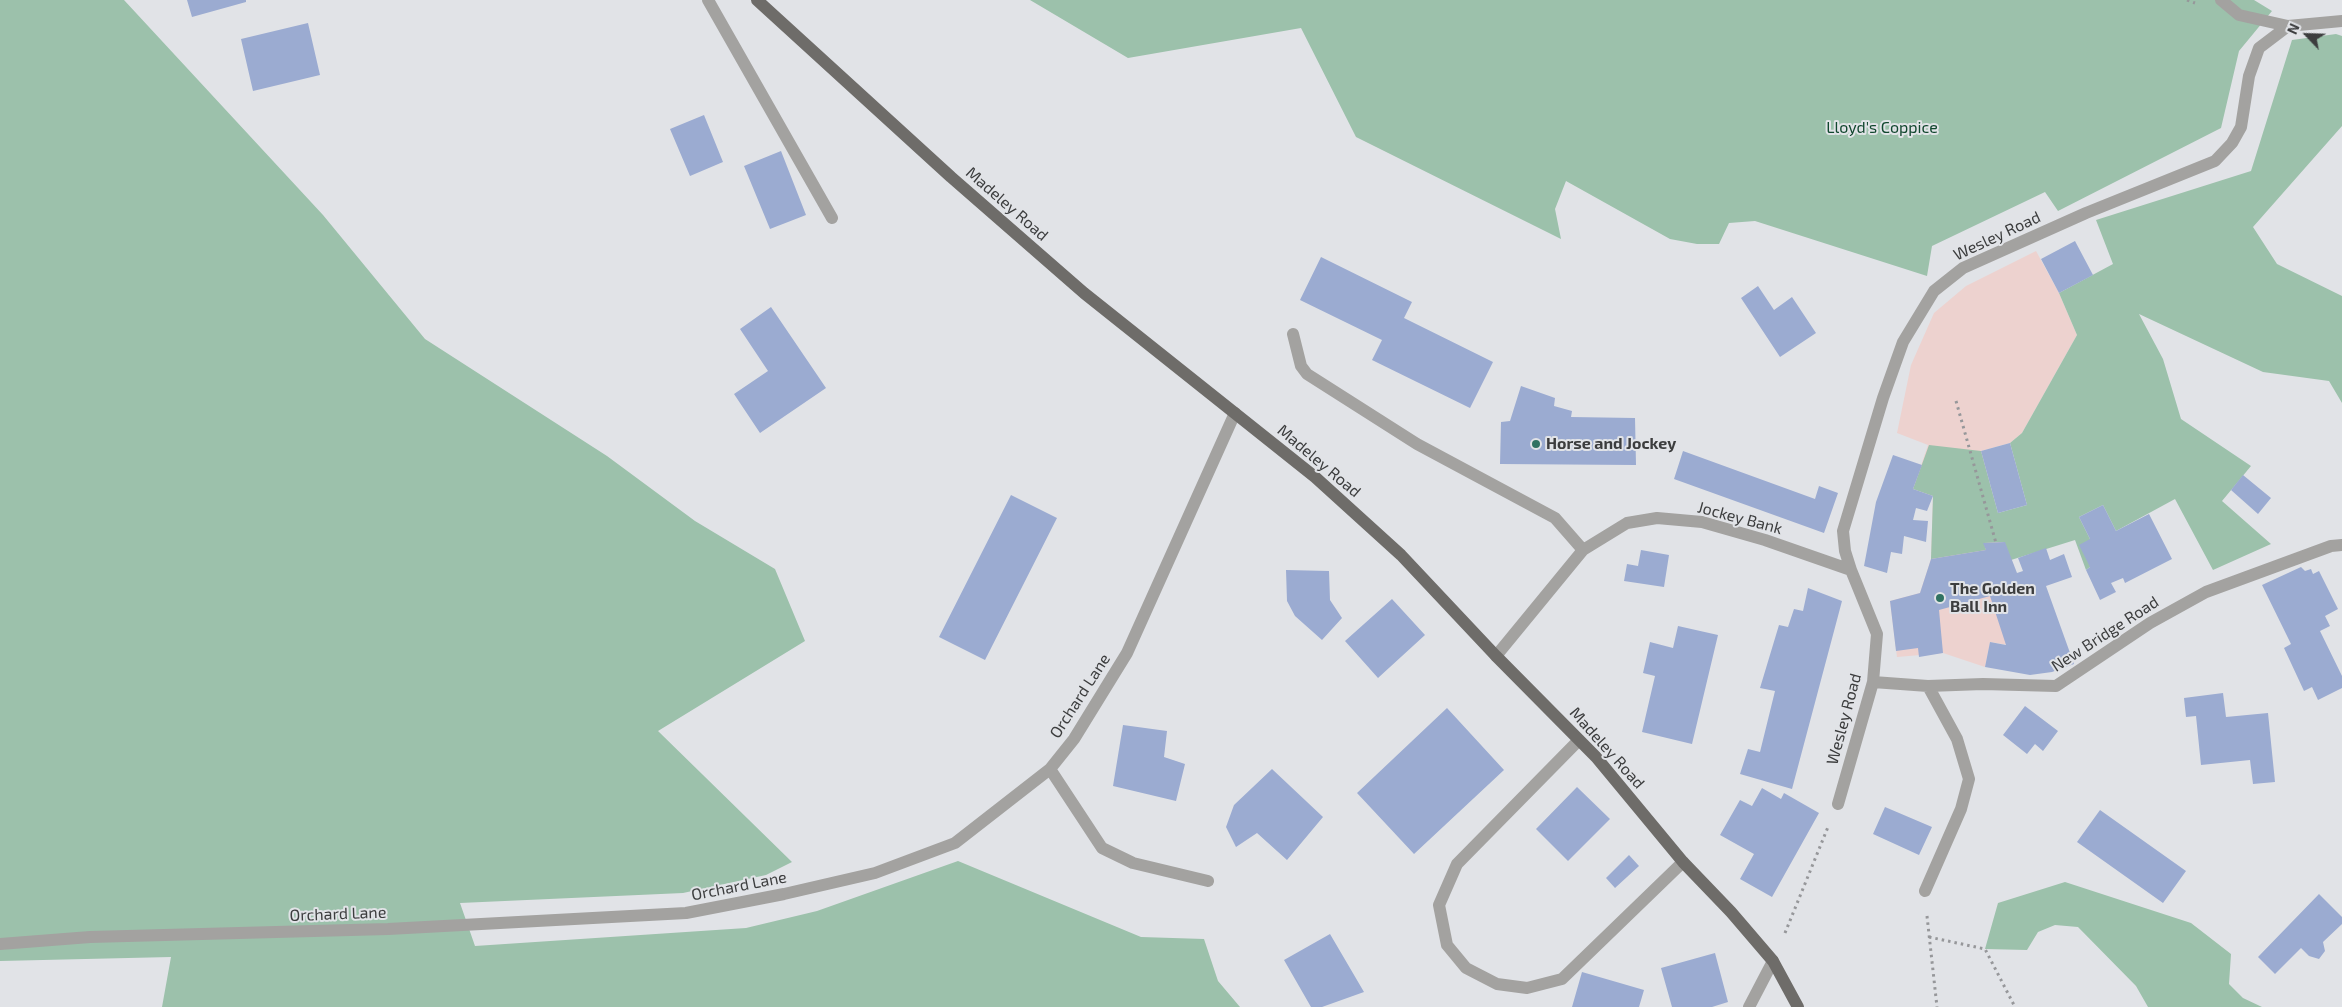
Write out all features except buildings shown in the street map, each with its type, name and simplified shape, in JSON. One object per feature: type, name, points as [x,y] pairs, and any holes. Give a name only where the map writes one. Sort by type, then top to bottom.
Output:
[{"type":"main road","name":"Madeley Road","points":[[757,0],[951,177],[1076,286],[1315,477],[1401,555],[1496,656],[1580,740],[1683,862],[1731,912],[1773,961],[1798,1007]]},
{"type":"street","points":[[708,0],[832,218]]},
{"type":"street","points":[[2222,0],[2238,15],[2288,26],[2342,21]]},
{"type":"street","name":"Wesley Road","points":[[1838,804],[1873,682],[1878,634],[1851,570],[1845,551],[1843,530],[1883,398],[1903,342],[1934,291],[1962,268],[2086,213],[2215,161],[2232,143],[2241,127],[2249,76],[2259,48],[2288,26]]},
{"type":"street","points":[[1293,334],[1301,366],[1307,374],[1417,444],[1555,518],[1582,550]]},
{"type":"street","name":"Orchard Lane","points":[[0,944],[90,937],[388,929],[686,913],[875,874],[956,843],[1050,769],[1074,739],[1127,653],[1235,414]]},
{"type":"street","name":"Jockey Bank","points":[[1496,656],[1582,550],[1627,523],[1656,518],[1702,522],[1765,540],[1851,570]]},
{"type":"street","name":"New Bridge Road","points":[[1873,682],[1928,686],[1982,684],[2056,686],[2150,623],[2206,592],[2332,546],[2342,545]]},
{"type":"street","points":[[1926,891],[1961,809],[1969,779],[1957,738],[1928,686]]},
{"type":"street","points":[[1580,740],[1457,864],[1439,905],[1447,944],[1466,968],[1497,984],[1527,988],[1562,979],[1683,862]]},
{"type":"street","points":[[1050,769],[1102,848],[1133,863],[1208,880]]},
{"type":"street","points":[[1749,1007],[1773,961]]},
{"type":"path","points":[[1956,401],[1996,543]]},
{"type":"path","points":[[1773,961],[1838,804]]},
{"type":"path","points":[[1926,891],[1929,937],[1938,1007]]},
{"type":"path","points":[[1929,937],[1985,949],[2015,1007]]},
{"type":"shaded area","points":[[2036,251],[2059,293],[2077,335],[2022,433],[2010,443],[1981,451],[2005,542],[2045,651],[1990,642],[1985,667],[1943,653],[1897,657],[1890,601],[1920,593],[1931,559],[1933,496],[1913,489],[1928,445],[1897,433],[1911,365],[1934,313],[1966,286]]},
{"type":"green space","points":[[0,0],[124,0],[323,215],[425,339],[607,456],[695,521],[775,569],[805,641],[658,731],[792,862],[766,875],[683,893],[460,903],[475,946],[746,928],[817,911],[958,861],[1141,937],[1204,939],[1218,981],[1240,1007],[162,1007],[171,957],[0,961]]},
{"type":"green space","name":"Lloyd's Coppice","points":[[1030,0],[2254,0],[2272,11],[2239,51],[2221,128],[2058,211],[2045,192],[1932,246],[1927,276],[1755,221],[1729,223],[1719,244],[1697,244],[1670,239],[1566,181],[1555,209],[1561,239],[1356,137],[1301,28],[1128,58]]},
{"type":"green space","points":[[2336,34],[2342,36],[2342,126],[2253,227],[2277,264],[2342,296],[2342,403],[2329,381],[2263,372],[2139,314],[2163,359],[2181,419],[2251,466],[2222,501],[2271,544],[2213,570],[2175,499],[2116,531],[2103,505],[2079,517],[2090,539],[2090,567],[2086,570],[2075,540],[2011,560],[2004,542],[1984,543],[1986,550],[1931,559],[1933,496],[1913,489],[1929,445],[1981,451],[1998,513],[2027,505],[2010,443],[2022,433],[2077,335],[2059,293],[2113,264],[2096,220],[2251,171],[2292,40]]},
{"type":"green space","points":[[2065,882],[2191,923],[2231,954],[2229,984],[2243,998],[2262,1007],[2148,1007],[2136,986],[2078,927],[2055,925],[2038,932],[2027,950],[1985,949],[1998,903]]},
{"type":"place","name":"Horse and Jockey","points":[[1536,444]]},
{"type":"place","name":"The Golden Ball Inn","points":[[1940,598]]}]
